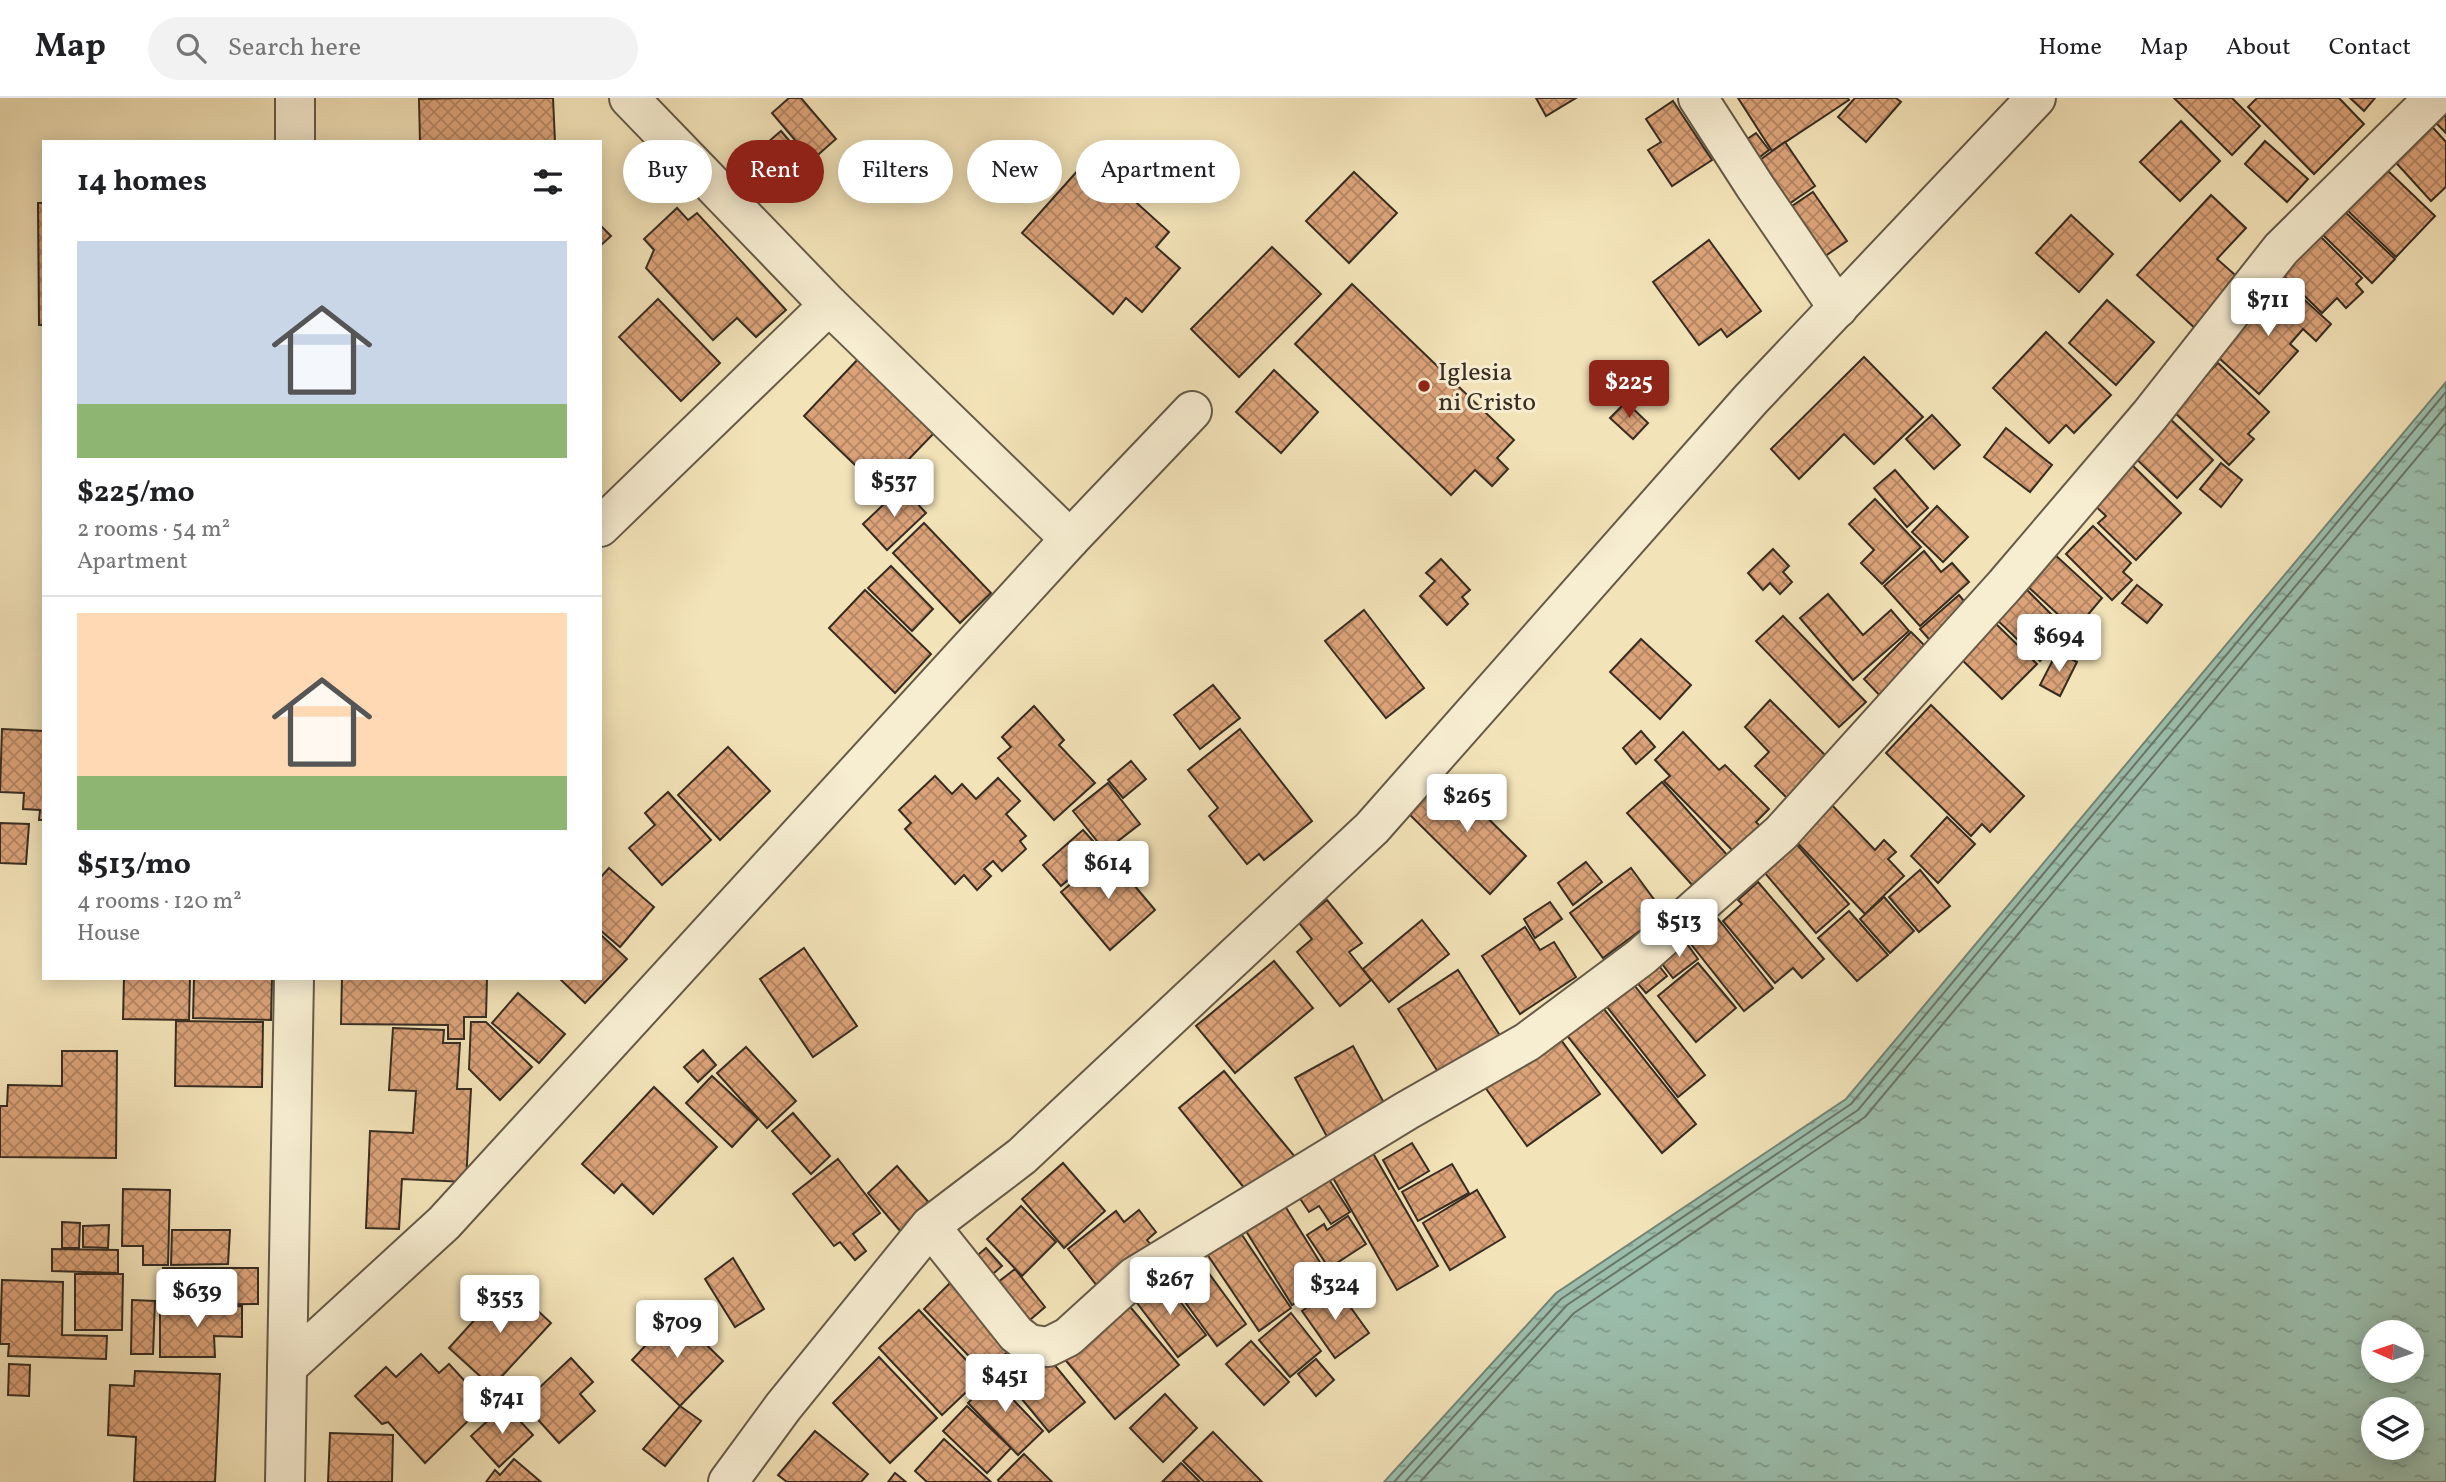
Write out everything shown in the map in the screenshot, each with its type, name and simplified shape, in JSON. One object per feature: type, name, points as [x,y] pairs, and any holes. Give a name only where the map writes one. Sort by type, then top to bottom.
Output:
[{"type":"street","points":[[295,98],[295,140]]},
{"type":"street","points":[[629,98],[829,305],[1070,539]]},
{"type":"street","points":[[1698,98],[1838,308]]},
{"type":"street","points":[[727,1482],[783,1407],[929,1226],[1022,1156],[1372,828],[1751,399],[2036,98]]},
{"type":"street","points":[[929,1226],[1016,1334],[1029,1344],[1048,1347],[1068,1337],[1134,1277],[1406,1111],[1527,1042],[1641,957],[1781,833],[2005,585],[2150,415],[2281,249],[2434,98]]},
{"type":"street","points":[[602,525],[829,305]]},
{"type":"street","points":[[287,1367],[444,1223],[1070,539],[1192,411]]},
{"type":"street","points":[[285,1482],[294,980]]},
{"type":"water","points":[[2446,382],[2446,1482],[1384,1482],[1556,1293],[1846,1099]]},
{"type":"building","points":[[553,98],[555,140],[420,140],[419,99]]},
{"type":"building","points":[[789,98],[801,98],[836,139],[824,150],[824,140],[795,140],[772,113]]},
{"type":"building","points":[[1536,98],[1576,98],[1546,116]]},
{"type":"building","points":[[1738,98],[1848,98],[1849,100],[1772,151]]},
{"type":"building","points":[[1855,98],[1896,98],[1901,102],[1866,142],[1838,117]]},
{"type":"building","points":[[2174,98],[2232,98],[2260,126],[2232,155]]},
{"type":"building","points":[[2257,98],[2339,98],[2364,124],[2314,174],[2248,107]]},
{"type":"building","points":[[2350,98],[2375,98],[2364,111]]},
{"type":"building","points":[[1673,101],[1712,160],[1672,186],[1648,150],[1661,142],[1646,119]]},
{"type":"building","points":[[2446,103],[2446,133],[2431,118]]},
{"type":"building","points":[[2426,120],[2446,142],[2446,187],[2431,201],[2389,155]]},
{"type":"building","points":[[2181,121],[2220,161],[2180,201],[2140,162]]},
{"type":"building","points":[[781,131],[789,140],[770,140]]},
{"type":"building","points":[[1756,133],[1769,150],[1753,162],[1740,144]]},
{"type":"building","points":[[2265,141],[2308,179],[2287,202],[2245,164]]},
{"type":"building","points":[[1785,142],[1815,186],[1783,208],[1753,165]]},
{"type":"building","points":[[2384,167],[2435,216],[2396,257],[2345,208]]},
{"type":"building","points":[[1076,172],[1076,203],[1137,203],[1169,232],[1156,247],[1180,268],[1142,312],[1126,298],[1113,314],[1022,233],[1049,203],[1062,203],[1062,188]]},
{"type":"building","points":[[1354,172],[1397,213],[1349,263],[1306,221]]},
{"type":"building","points":[[1813,192],[1847,241],[1821,259],[1786,210]]},
{"type":"building","points":[[2211,195],[2246,228],[2217,259],[2242,281],[2197,330],[2137,275]]},
{"type":"building","points":[[38,203],[42,203],[42,325],[39,325]]},
{"type":"building","points":[[677,208],[688,220],[697,213],[786,310],[756,337],[737,318],[713,340],[646,268],[654,250],[644,239]]},
{"type":"building","points":[[2343,210],[2395,259],[2372,283],[2321,233]]},
{"type":"building","points":[[2071,215],[2113,254],[2079,292],[2036,253]]},
{"type":"building","points":[[602,227],[611,236],[602,244]]},
{"type":"building","points":[[2319,235],[2362,278],[2356,284],[2363,292],[2346,308],[2337,298],[2322,313],[2281,273]]},
{"type":"building","points":[[1709,240],[1761,311],[1727,337],[1721,329],[1699,345],[1653,282]]},
{"type":"building","points":[[1272,247],[1321,294],[1239,377],[1191,329]]},
{"type":"building","points":[[1352,284],[1514,440],[1497,458],[1508,469],[1492,486],[1475,470],[1451,495],[1295,344]]},
{"type":"building","points":[[2288,285],[2331,324],[2316,341],[2303,329],[2290,344],[2298,351],[2259,394],[2211,351],[2257,299],[2267,308]]},
{"type":"building","points":[[658,299],[720,363],[681,401],[619,337]]},
{"type":"building","points":[[2107,300],[2154,342],[2116,385],[2069,343]]},
{"type":"building","points":[[2046,332],[2111,395],[2074,433],[2066,425],[2049,443],[1993,388]]},
{"type":"building","points":[[860,357],[936,431],[880,489],[804,416]]},
{"type":"building","points":[[1864,357],[1923,417],[1874,464],[1844,434],[1799,479],[1771,449]]},
{"type":"building","points":[[2218,363],[2269,412],[2248,434],[2254,439],[2229,465],[2172,410]]},
{"type":"building","points":[[1274,370],[1318,412],[1281,453],[1236,412]]},
{"type":"building","points":[[1626,402],[1648,423],[1633,439],[1610,418]]},
{"type":"building","points":[[2164,413],[2213,460],[2177,498],[2128,451]]},
{"type":"building","points":[[1932,415],[1960,445],[1934,469],[1906,439]]},
{"type":"building","points":[[2006,428],[2052,465],[2030,492],[1984,457]]},
{"type":"building","points":[[2126,459],[2181,513],[2136,560],[2098,523],[2106,516],[2088,499]]},
{"type":"building","points":[[2221,463],[2242,480],[2221,507],[2200,489]]},
{"type":"building","points":[[1895,470],[1928,508],[1907,527],[1874,488]]},
{"type":"building","points":[[902,487],[926,513],[887,550],[863,524]]},
{"type":"building","points":[[1875,499],[1921,547],[1882,584],[1861,563],[1874,550],[1849,524]]},
{"type":"building","points":[[1937,506],[1968,537],[1943,562],[1912,532]]},
{"type":"building","points":[[924,523],[991,593],[960,623],[893,553]]},
{"type":"building","points":[[2093,526],[2131,563],[2123,572],[2132,580],[2112,600],[2066,554]]},
{"type":"building","points":[[1773,549],[1789,566],[1783,572],[1792,582],[1780,594],[1770,583],[1763,590],[1748,573]]},
{"type":"building","points":[[1924,551],[1941,572],[1952,563],[1969,582],[1920,626],[1884,586]]},
{"type":"building","points":[[2053,553],[2102,598],[2075,630],[2025,584]]},
{"type":"building","points":[[1441,559],[1470,590],[1462,597],[1468,604],[1447,625],[1420,596],[1435,581],[1426,573]]},
{"type":"building","points":[[891,566],[933,609],[912,631],[868,588]]},
{"type":"building","points":[[2022,585],[2068,631],[2040,661],[1992,615]]},
{"type":"building","points":[[2137,585],[2162,605],[2147,623],[2122,603]]},
{"type":"building","points":[[865,590],[931,654],[895,693],[829,628]]},
{"type":"building","points":[[1828,594],[1863,635],[1891,610],[1909,631],[1853,680],[1800,618]]},
{"type":"building","points":[[1959,595],[1974,613],[1936,647],[1920,629]]},
{"type":"building","points":[[1364,610],[1424,688],[1386,718],[1325,641]]},
{"type":"building","points":[[1783,616],[1866,702],[1839,727],[1756,641]]},
{"type":"building","points":[[1990,618],[2037,664],[2002,699],[1955,653]]},
{"type":"building","points":[[1911,632],[1934,655],[1886,702],[1864,679]]},
{"type":"building","points":[[1641,639],[1691,685],[1660,719],[1610,672]]},
{"type":"building","points":[[2057,652],[2077,662],[2060,696],[2040,685]]},
{"type":"building","points":[[1213,685],[1240,718],[1200,749],[1174,715]]},
{"type":"building","points":[[1770,700],[1833,763],[1793,804],[1755,766],[1769,752],[1745,727]]},
{"type":"building","points":[[1931,705],[2024,796],[1990,832],[1982,824],[1971,836],[1886,753]]},
{"type":"building","points":[[1034,706],[1064,740],[1059,745],[1095,783],[1054,820],[998,758],[1011,747],[1002,737]]},
{"type":"building","points":[[2,729],[42,731],[42,820],[39,820],[40,810],[23,809],[24,793],[0,792]]},
{"type":"building","points":[[1240,729],[1312,821],[1264,860],[1259,854],[1247,864],[1209,816],[1218,808],[1188,770]]},
{"type":"building","points":[[1641,731],[1655,747],[1636,764],[1623,748]]},
{"type":"building","points":[[1683,732],[1719,770],[1725,765],[1769,809],[1756,822],[1768,834],[1741,859],[1664,781],[1670,776],[1655,760]]},
{"type":"building","points":[[728,747],[770,791],[720,840],[678,795]]},
{"type":"building","points":[[1131,761],[1146,779],[1123,798],[1108,780]]},
{"type":"building","points":[[1443,774],[1526,856],[1490,894],[1407,812]]},
{"type":"building","points":[[935,776],[952,794],[962,784],[976,799],[998,778],[1020,801],[1006,814],[1026,836],[1020,841],[1026,849],[1002,871],[993,861],[984,869],[991,876],[977,890],[964,875],[955,884],[905,829],[911,823],[899,810]]},
{"type":"building","points":[[1662,782],[1728,856],[1694,887],[1627,813]]},
{"type":"building","points":[[1108,783],[1140,824],[1105,851],[1073,811]]},
{"type":"building","points":[[668,792],[711,840],[662,885],[629,848],[655,825],[645,813]]},
{"type":"building","points":[[1826,799],[1875,850],[1884,840],[1896,852],[1888,859],[1904,876],[1865,914],[1789,834]]},
{"type":"building","points":[[1947,817],[1975,844],[1938,883],[1911,856]]},
{"type":"building","points":[[0,823],[29,824],[26,864],[0,863]]},
{"type":"building","points":[[1083,830],[1102,851],[1061,886],[1043,865]]},
{"type":"building","points":[[1791,838],[1849,904],[1816,933],[1759,866]]},
{"type":"building","points":[[1107,853],[1155,910],[1110,950],[1061,892]]},
{"type":"building","points":[[1586,862],[1602,882],[1573,905],[1558,883]]},
{"type":"building","points":[[609,868],[654,907],[620,947],[602,932],[602,876]]},
{"type":"building","points":[[1631,868],[1664,913],[1603,958],[1570,913]]},
{"type":"building","points":[[1920,870],[1950,906],[1919,932],[1889,897]]},
{"type":"building","points":[[1758,882],[1824,959],[1802,978],[1793,968],[1775,983],[1723,921],[1742,904],[1738,900]]},
{"type":"building","points":[[1884,897],[1914,931],[1890,953],[1860,919]]},
{"type":"building","points":[[1327,900],[1362,943],[1349,952],[1371,980],[1340,1006],[1297,952],[1312,939],[1299,923]]},
{"type":"building","points":[[1550,902],[1562,919],[1535,938],[1524,919]]},
{"type":"building","points":[[1849,911],[1888,955],[1857,981],[1818,938]]},
{"type":"building","points":[[1715,915],[1773,988],[1744,1011],[1687,939]]},
{"type":"building","points":[[1422,920],[1449,954],[1389,1002],[1363,969]]},
{"type":"building","points":[[1525,927],[1540,950],[1554,942],[1576,977],[1520,1014],[1482,956]]},
{"type":"building","points":[[602,936],[627,959],[585,1003],[561,980],[602,980]]},
{"type":"building","points":[[1684,940],[1698,959],[1673,978],[1659,960]]},
{"type":"building","points":[[804,948],[857,1026],[813,1057],[760,979]]},
{"type":"building","points":[[1274,961],[1313,1008],[1235,1073],[1196,1026]]},
{"type":"building","points":[[1656,962],[1667,976],[1646,993],[1635,980]]},
{"type":"building","points":[[1698,963],[1736,1008],[1696,1042],[1658,996]]},
{"type":"building","points":[[1458,970],[1506,1045],[1445,1083],[1398,1009]]},
{"type":"building","points":[[124,980],[190,980],[189,1020],[123,1019]]},
{"type":"building","points":[[194,980],[272,980],[271,1020],[193,1018]]},
{"type":"building","points":[[342,980],[487,980],[486,1017],[464,1017],[464,1039],[448,1039],[448,1025],[341,1024]]},
{"type":"building","points":[[1631,981],[1705,1075],[1678,1097],[1604,1003]]},
{"type":"building","points":[[518,993],[565,1034],[539,1063],[492,1023]]},
{"type":"building","points":[[1599,1003],[1696,1124],[1662,1153],[1564,1032]]},
{"type":"building","points":[[176,1021],[263,1022],[262,1087],[175,1086]]},
{"type":"building","points":[[471,1022],[486,1022],[532,1067],[500,1100],[469,1069]]},
{"type":"building","points":[[393,1028],[444,1030],[443,1043],[460,1043],[457,1089],[471,1089],[466,1182],[402,1179],[399,1229],[366,1228],[370,1131],[413,1133],[416,1091],[389,1090]]},
{"type":"building","points":[[1554,1030],[1600,1094],[1527,1146],[1482,1083]]},
{"type":"building","points":[[1353,1046],[1389,1112],[1331,1144],[1295,1078]]},
{"type":"building","points":[[746,1047],[796,1101],[767,1128],[717,1073]]},
{"type":"building","points":[[703,1050],[716,1065],[698,1082],[684,1067]]},
{"type":"building","points":[[62,1051],[117,1051],[116,1158],[0,1157],[0,1106],[7,1106],[8,1085],[62,1086]]},
{"type":"building","points":[[1224,1071],[1296,1158],[1250,1195],[1179,1108]]},
{"type":"building","points":[[712,1076],[758,1119],[732,1147],[686,1103]]},
{"type":"building","points":[[654,1087],[717,1147],[653,1214],[622,1184],[614,1193],[582,1164]]},
{"type":"building","points":[[793,1113],[830,1156],[811,1174],[772,1131]]},
{"type":"building","points":[[1412,1143],[1429,1171],[1399,1189],[1383,1160]]},
{"type":"building","points":[[1370,1148],[1438,1266],[1397,1290],[1329,1171]]},
{"type":"building","points":[[838,1159],[880,1213],[853,1234],[866,1251],[855,1260],[840,1242],[834,1246],[793,1194]]},
{"type":"building","points":[[1063,1163],[1105,1211],[1064,1248],[1022,1199]]},
{"type":"building","points":[[1452,1164],[1469,1193],[1418,1221],[1402,1192]]},
{"type":"building","points":[[897,1166],[931,1205],[901,1232],[868,1193]]},
{"type":"building","points":[[1328,1178],[1350,1212],[1331,1224],[1319,1206],[1309,1212],[1299,1197]]},
{"type":"building","points":[[123,1189],[170,1190],[168,1265],[143,1265],[143,1246],[122,1246]]},
{"type":"building","points":[[1477,1190],[1505,1237],[1450,1270],[1423,1223]]},
{"type":"building","points":[[1021,1206],[1056,1242],[1022,1276],[987,1239]]},
{"type":"building","points":[[1285,1206],[1331,1280],[1292,1305],[1246,1231]]},
{"type":"building","points":[[1139,1210],[1156,1232],[1147,1240],[1151,1245],[1098,1287],[1068,1249],[1116,1211],[1124,1222]]},
{"type":"building","points":[[1348,1216],[1366,1244],[1329,1268],[1307,1235],[1324,1224],[1327,1230]]},
{"type":"building","points":[[62,1222],[80,1223],[79,1248],[62,1248]]},
{"type":"building","points":[[109,1225],[108,1248],[83,1247],[83,1226]]},
{"type":"building","points":[[172,1230],[230,1230],[228,1264],[171,1265]]},
{"type":"building","points":[[1240,1232],[1291,1308],[1259,1331],[1207,1254]]},
{"type":"building","points":[[986,1248],[1002,1266],[987,1279],[971,1261]]},
{"type":"building","points":[[52,1249],[118,1250],[118,1273],[52,1271]]},
{"type":"building","points":[[733,1258],[764,1309],[735,1327],[705,1279]]},
{"type":"building","points":[[1202,1264],[1246,1324],[1217,1346],[1177,1291],[1193,1280],[1190,1272]]},
{"type":"building","points":[[163,1268],[258,1268],[258,1304],[163,1305]]},
{"type":"building","points":[[1015,1269],[1045,1307],[1024,1325],[993,1286]]},
{"type":"building","points":[[75,1274],[123,1274],[122,1330],[75,1330]]},
{"type":"building","points":[[1161,1277],[1206,1335],[1178,1357],[1134,1299]]},
{"type":"building","points":[[954,1279],[1016,1343],[986,1374],[924,1309]]},
{"type":"building","points":[[2,1280],[63,1282],[62,1335],[107,1336],[106,1359],[8,1356],[9,1344],[0,1344]]},
{"type":"building","points":[[508,1283],[551,1323],[492,1387],[449,1348]]},
{"type":"building","points":[[1336,1287],[1369,1333],[1335,1358],[1302,1311]]},
{"type":"building","points":[[132,1300],[155,1301],[153,1354],[131,1354]]},
{"type":"building","points":[[1126,1302],[1179,1365],[1115,1419],[1062,1356]]},
{"type":"building","points":[[242,1306],[242,1337],[214,1336],[215,1357],[160,1357],[160,1307]]},
{"type":"building","points":[[919,1310],[982,1377],[942,1415],[879,1348]]},
{"type":"building","points":[[1291,1313],[1321,1351],[1290,1377],[1259,1340]]},
{"type":"building","points":[[675,1314],[723,1361],[680,1406],[632,1360]]},
{"type":"building","points":[[1251,1341],[1289,1382],[1264,1405],[1226,1364]]},
{"type":"building","points":[[421,1354],[439,1373],[449,1364],[475,1392],[466,1400],[477,1412],[425,1463],[388,1422],[382,1424],[355,1396],[386,1367],[396,1377]]},
{"type":"building","points":[[879,1357],[937,1418],[890,1463],[833,1403]]},
{"type":"building","points":[[1048,1357],[1085,1402],[1049,1432],[1012,1387]]},
{"type":"building","points":[[571,1358],[593,1382],[580,1394],[595,1411],[559,1443],[523,1403]]},
{"type":"building","points":[[1316,1359],[1334,1380],[1316,1396],[1298,1374]]},
{"type":"building","points":[[9,1364],[30,1365],[29,1396],[8,1395]]},
{"type":"building","points":[[1004,1368],[1013,1377],[1002,1388],[1043,1431],[1018,1455],[968,1403]]},
{"type":"building","points":[[135,1371],[220,1374],[215,1482],[134,1482],[136,1437],[108,1435],[110,1385],[134,1386]]},
{"type":"building","points":[[1165,1394],[1197,1428],[1163,1462],[1130,1428]]},
{"type":"building","points":[[505,1405],[533,1435],[499,1467],[471,1436]]},
{"type":"building","points":[[680,1406],[701,1421],[665,1466],[643,1449]]},
{"type":"building","points":[[967,1406],[1011,1448],[987,1473],[943,1431]]},
{"type":"building","points":[[815,1431],[868,1474],[861,1482],[787,1482],[778,1475]]},
{"type":"building","points":[[1213,1432],[1262,1482],[1204,1482],[1183,1461]]},
{"type":"building","points":[[330,1433],[393,1435],[392,1482],[328,1482]]},
{"type":"building","points":[[944,1439],[991,1482],[927,1482],[915,1471]]},
{"type":"building","points":[[1024,1454],[1052,1482],[999,1482]]},
{"type":"building","points":[[514,1459],[541,1482],[486,1482],[495,1470],[500,1475]]},
{"type":"building","points":[[1181,1463],[1200,1482],[1162,1482]]},
{"type":"building","points":[[895,1473],[906,1482],[888,1482]]},
{"type":"place","name":"Iglesia ni Cristo","points":[[1424,386]]}]
